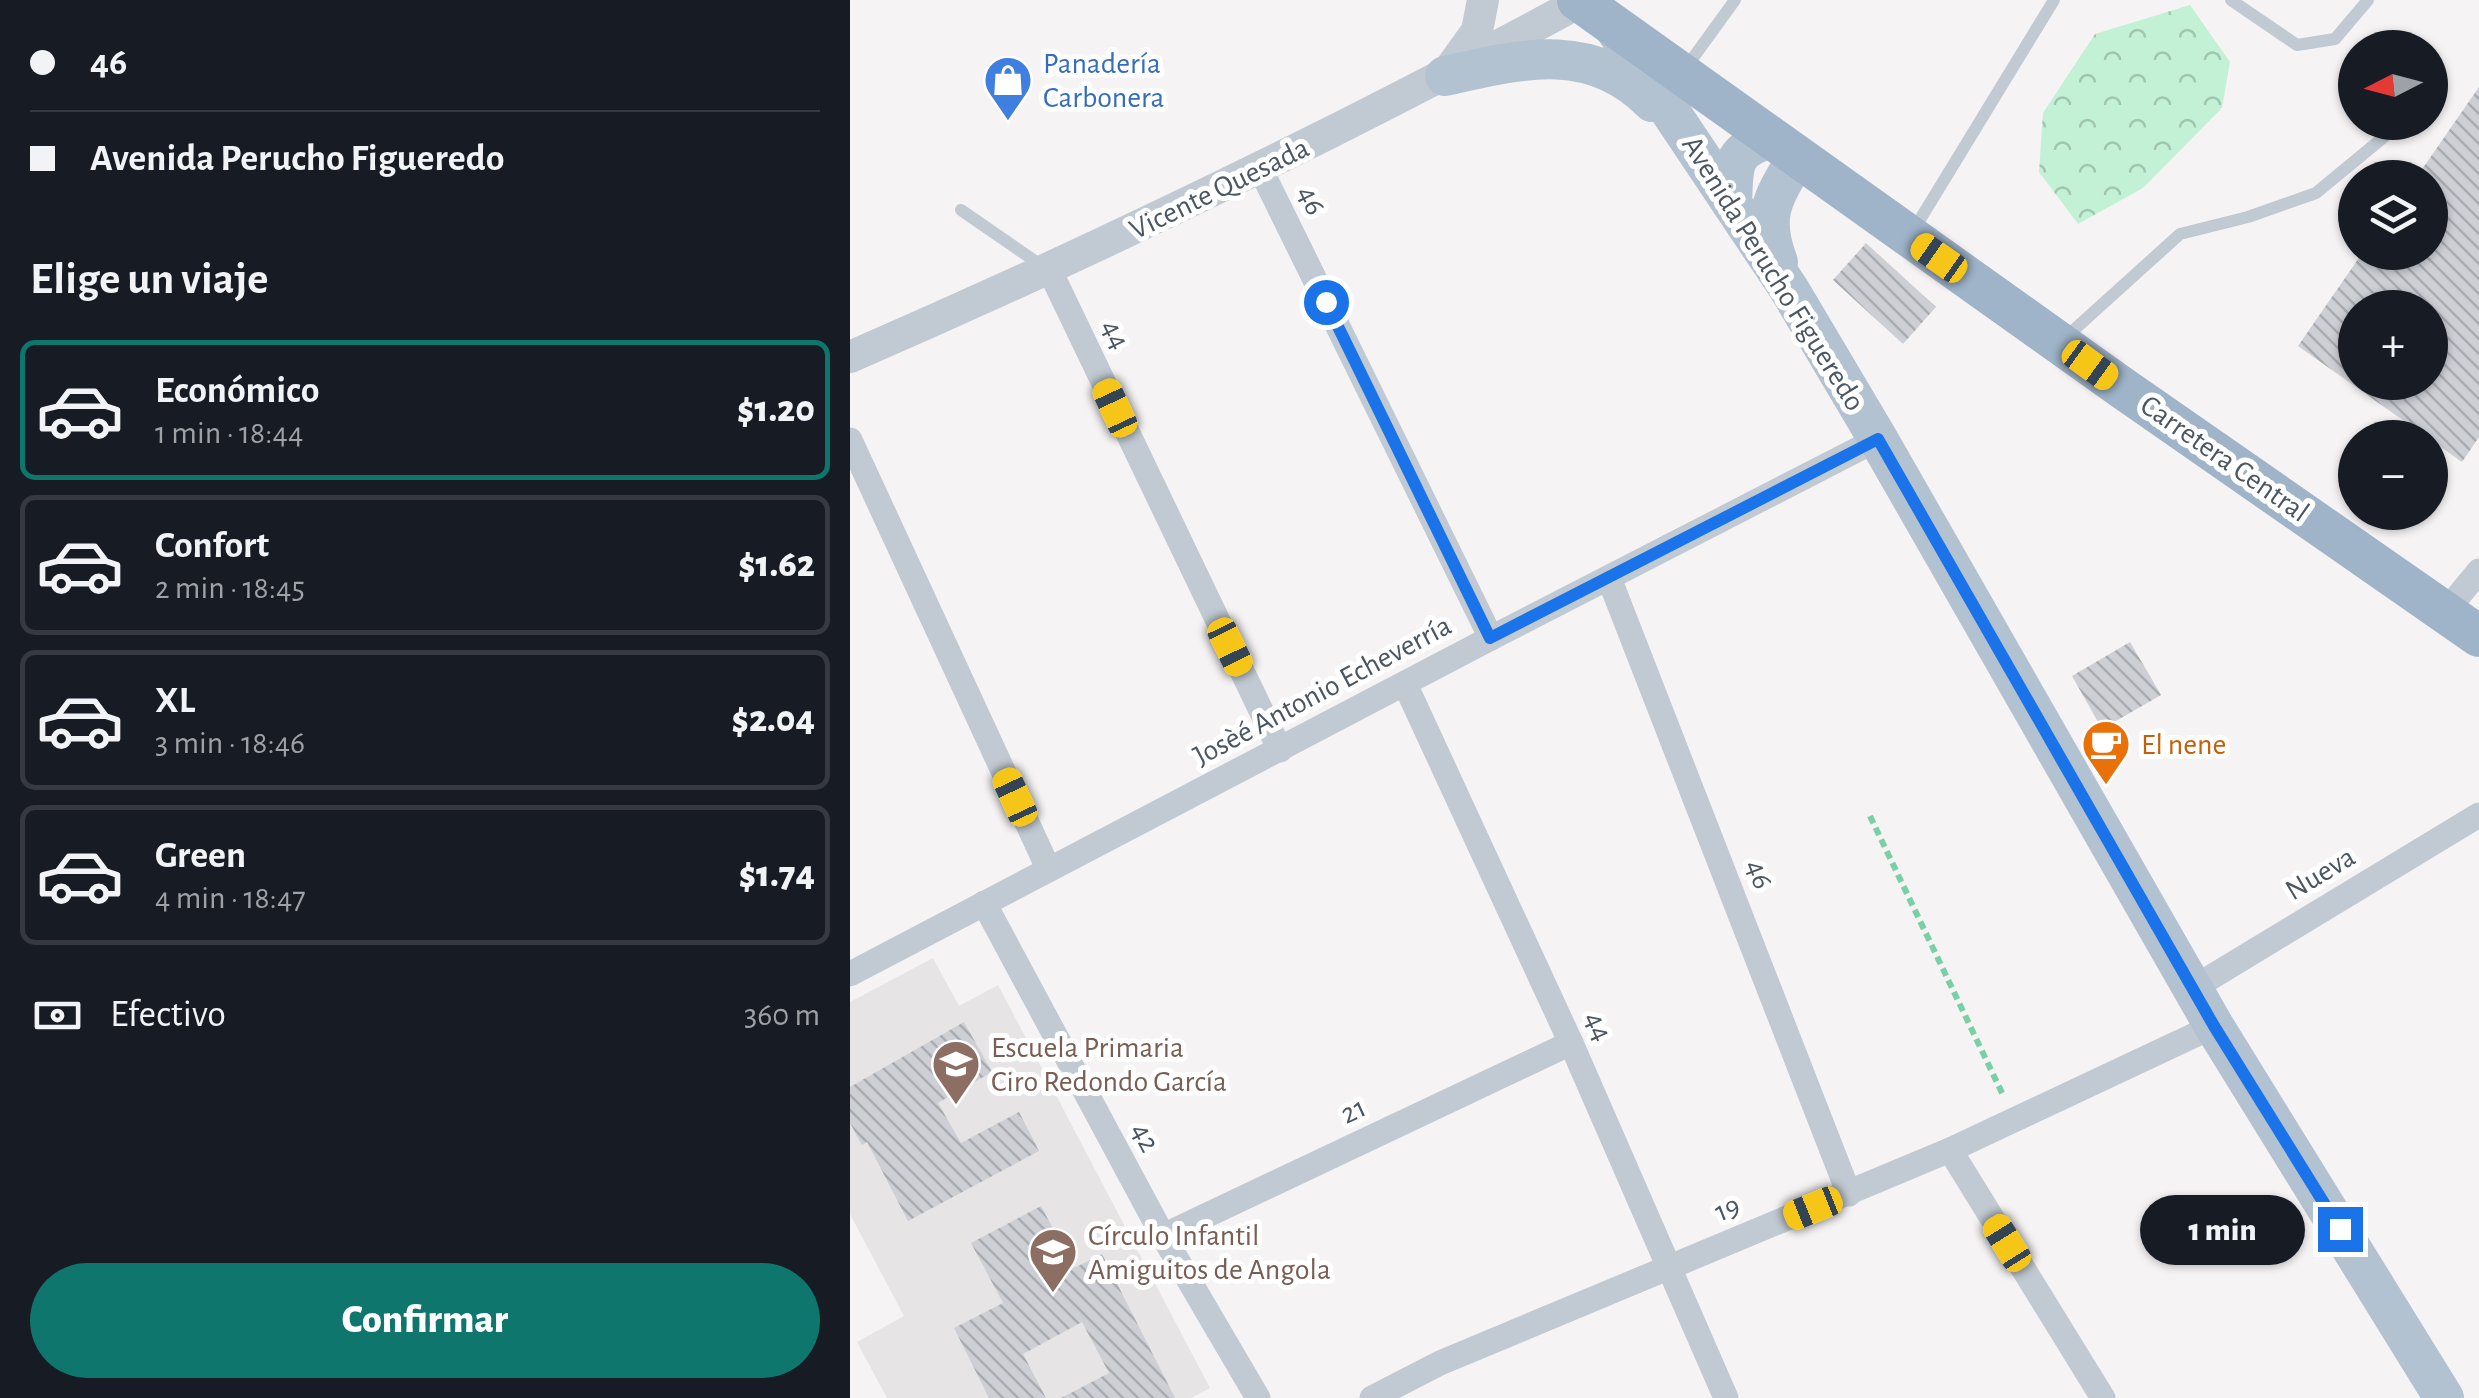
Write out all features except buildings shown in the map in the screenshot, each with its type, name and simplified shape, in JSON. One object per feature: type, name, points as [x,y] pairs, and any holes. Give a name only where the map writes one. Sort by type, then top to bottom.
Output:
[{"type":"highway","name":"Carretera Central","points":[[1579,0],[2059,343],[2462,623]]},
{"type":"main road","name":"Avenida Perucho Figueredo","points":[[1616,29],[1789,289],[2214,1026],[2444,1398]]},
{"type":"main road","points":[[1445,76],[1532,59],[1562,58],[1611,70],[1643,94],[1692,143]]},
{"type":"main road","points":[[1732,204],[1739,154],[1749,145],[1784,148],[1768,215],[1771,244],[1789,289]]},
{"type":"street","points":[[1445,76],[1476,31],[1483,0]]},
{"type":"street","name":"Vicente Quesada","points":[[850,358],[1050,270],[1260,168],[1445,76],[1579,0]]},
{"type":"street","name":"46","points":[[1260,168],[1490,638]]},
{"type":"street","name":"44","points":[[1050,270],[1280,750]]},
{"type":"street","name":"Josèé Antonio Echeverría","points":[[854,963],[984,903],[1878,439]]},
{"type":"street","points":[[850,440],[1048,868]]},
{"type":"street","points":[[2462,623],[2479,570]]},
{"type":"street","name":"46","points":[[1609,578],[1848,1194]]},
{"type":"street","name":"44","points":[[1405,684],[1571,1042],[1726,1398]]},
{"type":"street","name":"Nueva","points":[[2194,987],[2479,815]]},
{"type":"street","name":"42","points":[[984,903],[1163,1236],[1258,1398]]},
{"type":"street","name":"19","points":[[1372,1398],[1440,1363],[1950,1150],[2214,1026]]},
{"type":"street","name":"21","points":[[1163,1236],[1571,1042]]},
{"type":"street","points":[[1950,1150],[2103,1398]]},
{"type":"lane","points":[[1680,75],[1735,0]]},
{"type":"lane","points":[[1909,237],[2054,0]]},
{"type":"lane","points":[[2231,0],[2297,46],[2335,40],[2368,0]]},
{"type":"lane","points":[[2059,343],[2180,234],[2248,217],[2316,193],[2380,140]]},
{"type":"lane","points":[[961,210],[1050,270]]},
{"type":"path","points":[[1870,816],[2015,1120]]},
{"type":"shaded area","points":[[933,958],[959,1006],[998,985],[1210,1388],[1191,1398],[887,1398],[857,1342],[904,1316],[850,1214],[850,1002]]},
{"type":"green space","points":[[2190,5],[2230,62],[2222,108],[2143,188],[2078,224],[2039,172],[2043,113],[2095,34]]},
{"type":"place","name":"Panadería Carbonera","points":[[1008,122]]},
{"type":"place","name":"El nene","points":[[2106,786]]},
{"type":"place","name":"Escuela Primaria Ciro Redondo García","points":[[956,1106]]},
{"type":"place","name":"Círculo Infantil Amiguitos de Angola","points":[[1053,1294]]},
{"type":"route","points":[[1326,302],[1490,638],[1878,439],[2214,1026],[2340,1229]]}]
